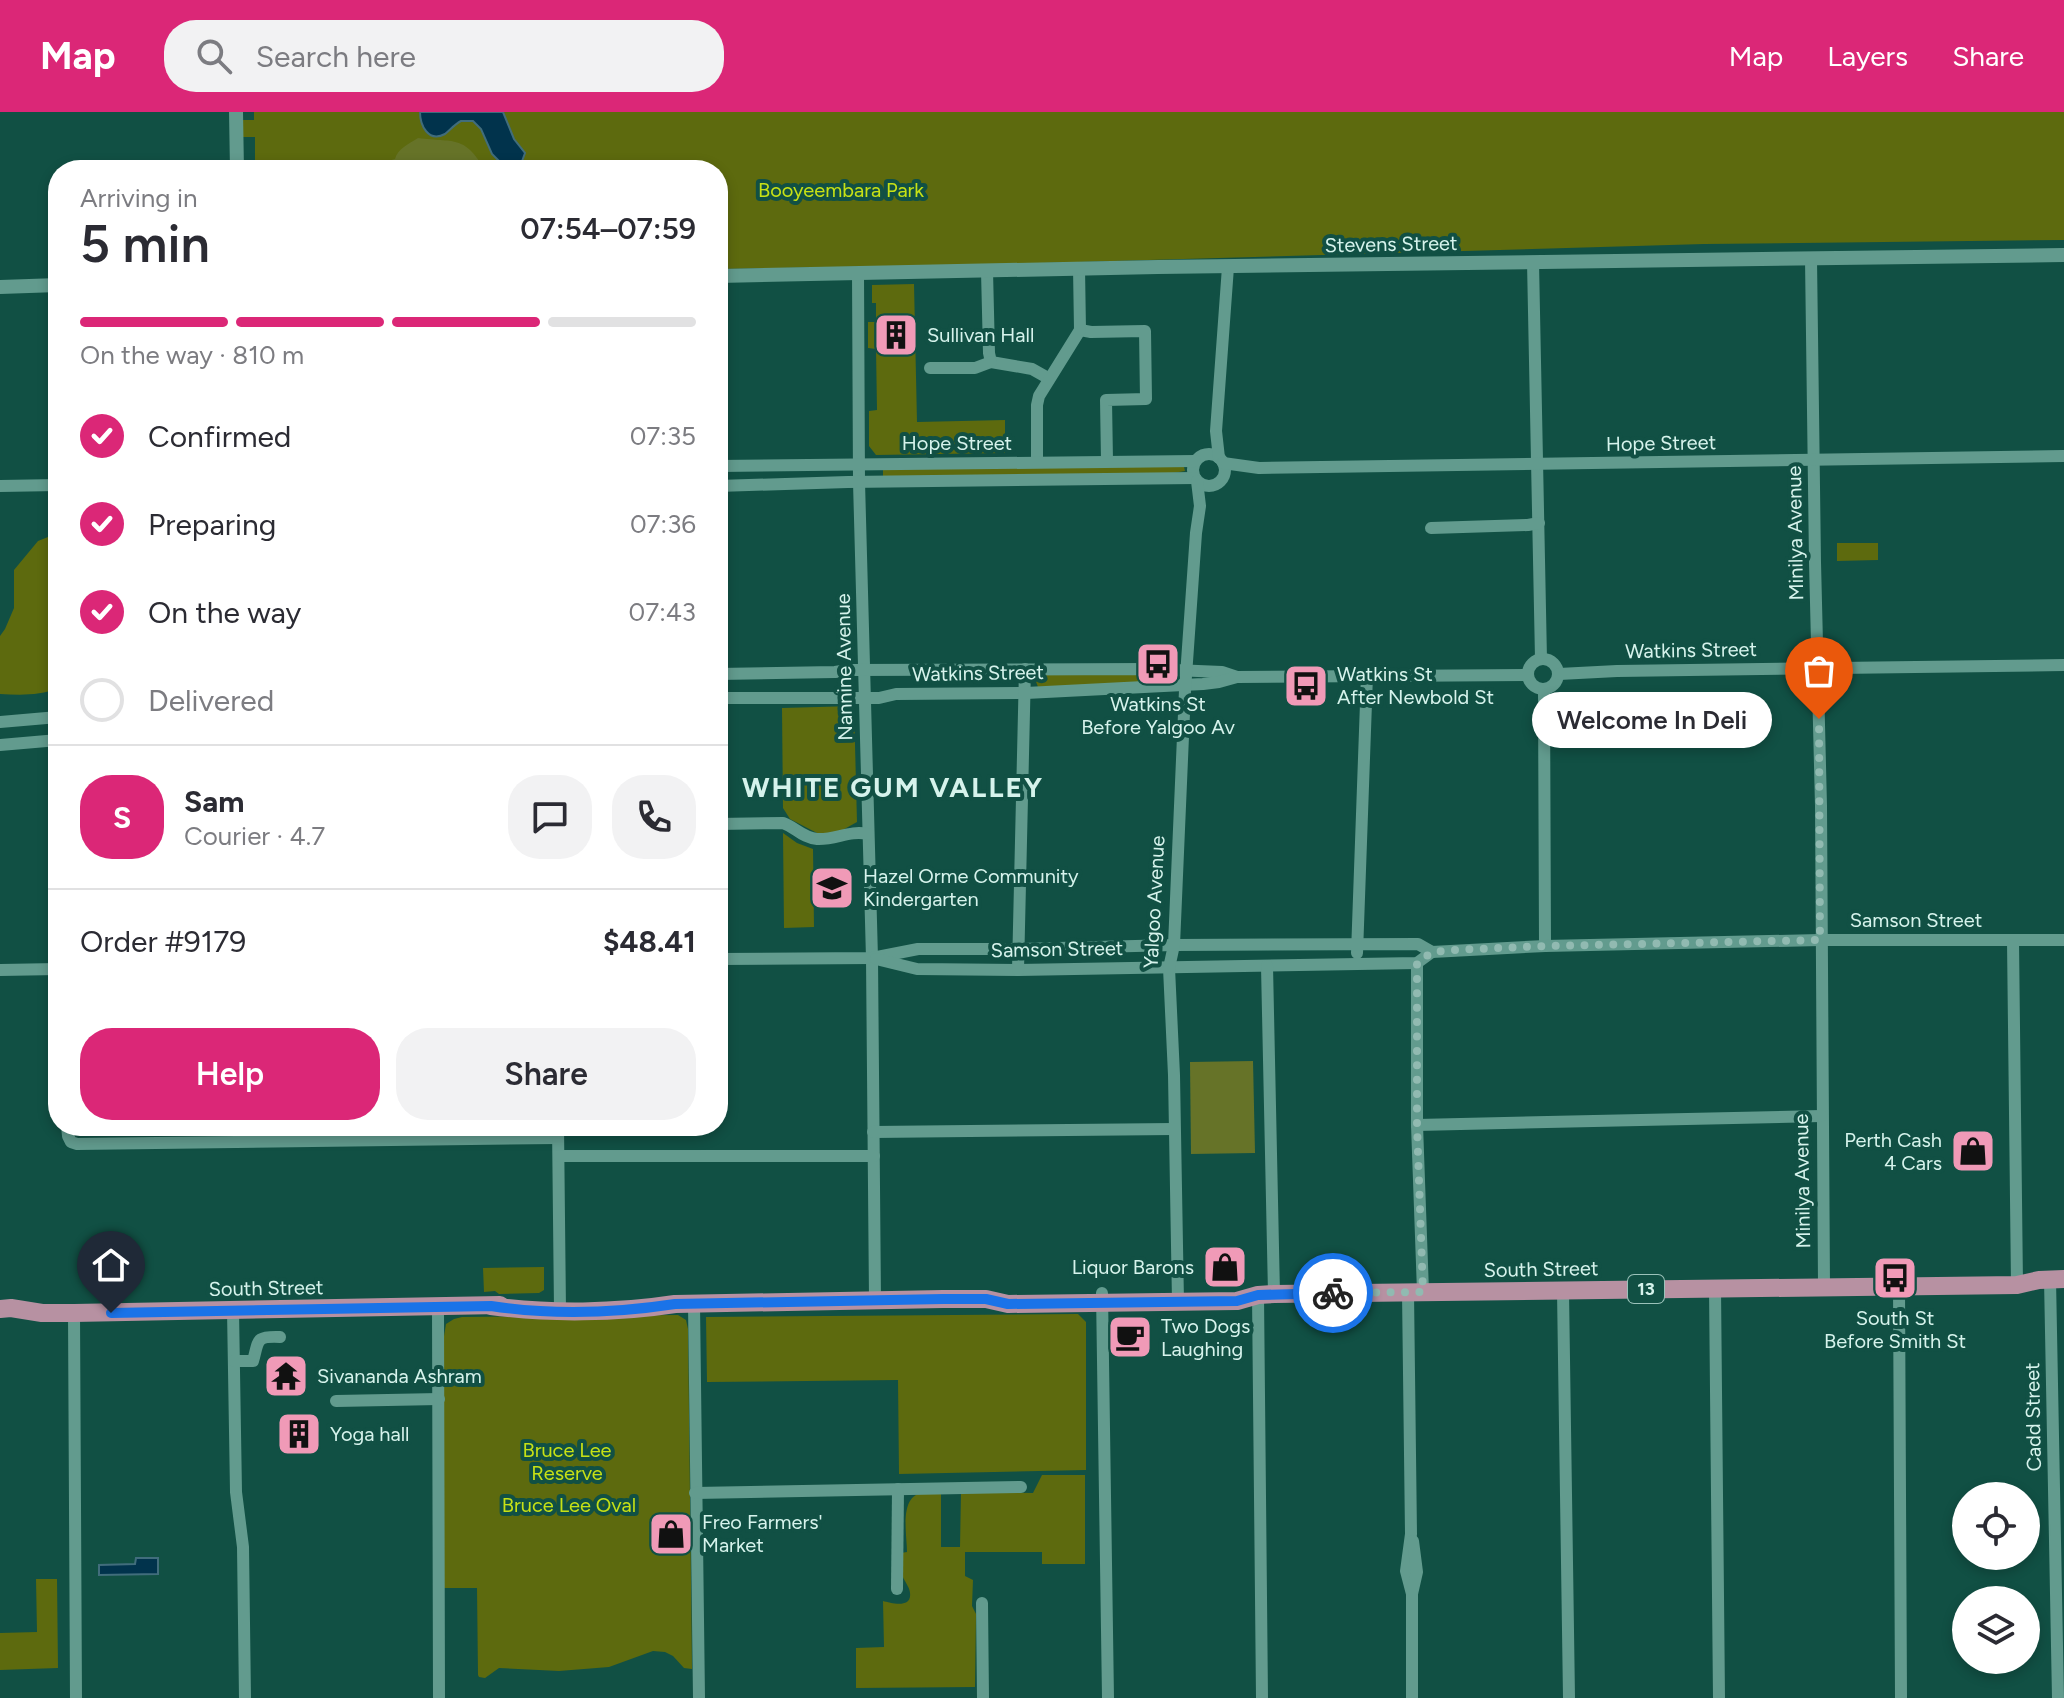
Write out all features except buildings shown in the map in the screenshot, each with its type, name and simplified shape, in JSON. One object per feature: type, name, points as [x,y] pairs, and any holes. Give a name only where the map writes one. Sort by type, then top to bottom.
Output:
[{"type":"main road","name":"South Street","points":[[0,1309],[74,1313],[491,1306],[521,1302],[560,1305],[636,1299],[684,1304],[986,1299],[1008,1304],[1177,1297],[1237,1301],[1266,1294],[2057,1285]]},
{"type":"main road","name":"South Street","points":[[0,1319],[42,1313]]},
{"type":"street","points":[[236,112],[237,160]]},
{"type":"street","name":"Stevens Street","points":[[728,276],[2064,255]]},
{"type":"street","name":"Minilya Avenue","points":[[1811,259],[1821,806],[1824,1287]]},
{"type":"street","points":[[1533,262],[1541,659]]},
{"type":"street","points":[[1214,463],[1228,267]]},
{"type":"street","points":[[1037,462],[1039,396],[1080,330],[1079,268]]},
{"type":"street","points":[[987,271],[991,362]]},
{"type":"street","name":"Nannine Avenue","points":[[858,273],[859,482],[872,958],[875,1300]]},
{"type":"street","points":[[0,287],[48,285]]},
{"type":"street","points":[[1080,330],[1145,331],[1146,399],[1106,400],[1107,461]]},
{"type":"street","points":[[930,368],[975,368],[991,362],[1032,369],[1048,378]]},
{"type":"street","name":"Hope Street","points":[[728,466],[1107,461],[1214,463],[1259,468],[2064,456]]},
{"type":"street","name":"Yalgoo Avenue","points":[[1177,1297],[1169,968],[1174,945],[1185,685],[1200,506],[1193,470],[1214,463],[1221,481],[1212,486],[1200,506]]},
{"type":"street","name":"Hope Street","points":[[728,486],[1196,480],[1212,486]]},
{"type":"street","points":[[0,486],[48,485]]},
{"type":"street","points":[[1431,528],[1539,523]]},
{"type":"street","points":[[1541,659],[1551,661],[1559,674],[1556,683],[1544,689],[1535,687],[1528,675],[1530,666],[1541,659]]},
{"type":"street","name":"Watkins Street","points":[[1559,674],[2064,665]]},
{"type":"street","points":[[1018,970],[1025,669]]},
{"type":"street","name":"Watkins Street","points":[[728,674],[864,670],[1187,670],[1222,672],[1237,677]]},
{"type":"street","points":[[1357,964],[1367,675]]},
{"type":"street","name":"Watkins Street","points":[[728,698],[879,698],[896,694],[1026,693],[1185,685],[1237,677],[1528,675]]},
{"type":"street","points":[[1544,689],[1545,946]]},
{"type":"street","points":[[0,722],[48,718]]},
{"type":"street","points":[[0,745],[48,741]]},
{"type":"street","points":[[728,824],[783,823],[815,839],[836,839],[852,832],[868,834]]},
{"type":"street","name":"Samson Street","points":[[728,959],[872,958],[918,949],[1174,945],[1418,944],[1432,952],[1545,946],[1820,940],[2064,940]]},
{"type":"street","points":[[2013,941],[2017,1285]]},
{"type":"street","points":[[1412,1698],[1412,1594],[1417,1572],[1411,1534],[1416,1292],[1417,963],[1432,952]]},
{"type":"street","name":"Samson Street","points":[[872,958],[917,969],[1018,970],[1417,963]]},
{"type":"street","points":[[1262,1698],[1267,966]]},
{"type":"street","points":[[0,970],[48,969]]},
{"type":"street","points":[[1417,1125],[1821,1116]]},
{"type":"street","points":[[873,1132],[1174,1129]]},
{"type":"street","points":[[68,1136],[71,1142],[77,1144],[398,1136]]},
{"type":"street","points":[[558,1136],[560,1305]]},
{"type":"street","points":[[559,1156],[874,1156]]},
{"type":"street","name":"Cadd Street","points":[[2057,1285],[2058,1698]]},
{"type":"street","points":[[1899,1286],[1901,1698]]},
{"type":"street","points":[[1715,1288],[1719,1698]]},
{"type":"street","points":[[1563,1291],[1569,1698]]},
{"type":"street","points":[[1102,1298],[1108,1698]]},
{"type":"street","points":[[684,1304],[695,1493],[699,1698]]},
{"type":"street","points":[[438,1306],[439,1698]]},
{"type":"street","points":[[233,1310],[236,1492],[243,1547],[245,1698]]},
{"type":"street","points":[[74,1313],[76,1698]]},
{"type":"street","points":[[234,1361],[253,1361],[258,1341],[264,1337],[280,1337]]},
{"type":"street","points":[[336,1401],[439,1399]]},
{"type":"street","points":[[695,1493],[1021,1487]]},
{"type":"street","points":[[897,1589],[898,1489]]},
{"type":"street","points":[[982,1603],[983,1698]]},
{"type":"green space","name":"Booyeembara Park","points":[[254,112],[2064,112],[2064,240],[1704,244],[975,265],[728,269],[728,160],[255,160],[255,137],[241,137],[241,120],[254,120]]},
{"type":"green space","points":[[418,138],[457,142],[479,160],[392,160]]},
{"type":"green space","points":[[914,284],[917,422],[1005,420],[1005,453],[876,455],[869,446],[869,411],[877,410],[876,349],[868,348],[868,322],[876,322],[872,285]]},
{"type":"green space","points":[[1184,467],[1185,471],[1143,478],[883,479],[883,469]]},
{"type":"green space","points":[[48,537],[48,692],[0,694],[0,636],[14,608],[14,570],[38,541]]},
{"type":"green space","points":[[1837,543],[1878,543],[1878,560],[1837,561]]},
{"type":"green space","points":[[1039,675],[1170,675],[1173,678],[1172,681],[1038,687],[1035,679]]},
{"type":"green space","points":[[854,706],[857,822],[839,832],[819,834],[790,819],[783,808],[782,708]]},
{"type":"green space","points":[[783,833],[813,849],[814,927],[784,928]]},
{"type":"green space","points":[[1253,1061],[1255,1153],[1191,1154],[1190,1062]]},
{"type":"green space","points":[[544,1267],[544,1290],[539,1293],[484,1292],[483,1268]]},
{"type":"green space","points":[[1078,1314],[1086,1322],[1086,1470],[899,1474],[898,1380],[707,1382],[706,1317]]},
{"type":"green space","name":"Bruce Lee Reserve","points":[[678,1315],[686,1320],[688,1329],[692,1669],[684,1668],[665,1652],[653,1651],[609,1667],[559,1671],[499,1668],[485,1678],[479,1677],[477,1588],[444,1588],[446,1324],[462,1317]]},
{"type":"green space","points":[[1042,1475],[1085,1475],[1085,1564],[1042,1564],[1042,1552],[965,1552],[965,1576],[973,1580],[972,1606],[976,1614],[975,1687],[856,1688],[856,1648],[884,1647],[883,1601],[900,1604],[910,1598],[902,1574],[901,1553],[907,1552],[907,1509],[914,1496],[941,1492],[941,1547],[960,1547],[961,1492],[1033,1493]]},
{"type":"green space","points":[[36,1579],[57,1579],[58,1668],[0,1670],[0,1633],[37,1632]]},
{"type":"water","points":[[420,112],[503,112],[514,139],[525,153],[522,160],[498,160],[481,129],[473,121],[461,121],[439,136],[426,131]]},
{"type":"water","points":[[136,1558],[158,1558],[158,1574],[99,1575],[99,1565],[135,1564]]},
{"type":"way so far","points":[[1333,1293],[1423,1292],[1417,1125],[1417,963],[1432,952],[1455,950],[1820,940],[1819,719]]},
{"type":"place","name":"Sullivan Hall","points":[[896,335]]},
{"type":"place","name":"Watkins St Before Yalgoo Av","points":[[1158,664]]},
{"type":"place","name":"Watkins St After Newbold St","points":[[1306,686]]},
{"type":"place","name":"Welcome In Deli","points":[[1819,719]]},
{"type":"place","name":"Hazel Orme Community Kindergarten","points":[[832,888]]},
{"type":"place","name":"Perth Cash 4 Cars","points":[[1973,1151]]},
{"type":"place","name":"Liquor Barons","points":[[1225,1267]]},
{"type":"place","name":"South St Before Smith St","points":[[1895,1278]]},
{"type":"place","name":"Two Dogs Laughing","points":[[1130,1337]]},
{"type":"place","name":"Sivananda Ashram","points":[[286,1376]]},
{"type":"place","name":"Yoga hall","points":[[299,1434]]},
{"type":"place","name":"Freo Farmers' Market","points":[[671,1534]]},
{"type":"district","name":"WHITE GUM VALLEY","points":[[893,787]]},
{"type":"route","points":[[111,1313],[491,1306],[522,1310],[591,1310],[639,1309],[675,1304],[943,1299],[986,1299],[1008,1304],[1237,1301],[1258,1295],[1333,1293]]},
{"type":"park label","name":"Bruce Lee Oval","points":[[569,1505]]}]
